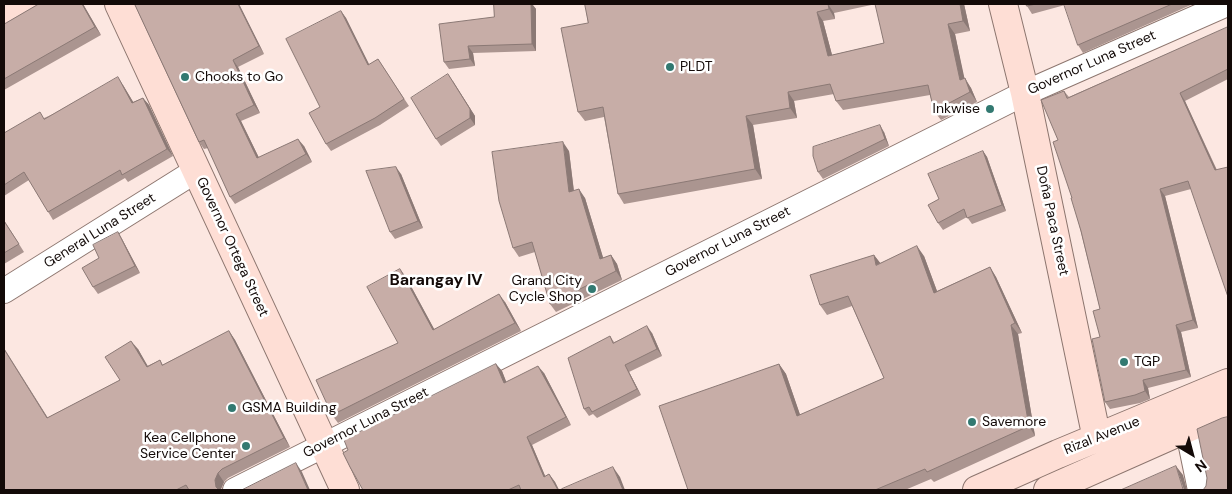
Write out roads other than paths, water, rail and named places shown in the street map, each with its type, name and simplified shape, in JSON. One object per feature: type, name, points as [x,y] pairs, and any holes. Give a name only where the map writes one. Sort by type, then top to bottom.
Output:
[{"type":"street","points":[[4,17],[27,4]]},
{"type":"street","name":"Governor Ortega Street","points":[[119,4],[346,490]]},
{"type":"street","name":"Doña Paca Street","points":[[1003,4],[1025,93],[1097,439]]},
{"type":"street","name":"Governor Luna Street","points":[[235,490],[1025,93],[1227,4]]},
{"type":"street","name":"General Luna Street","points":[[4,291],[197,170]]},
{"type":"street","name":"Rizal Avenue","points":[[977,490],[1228,383]]},
{"type":"street","name":"Rizal Avenue","points":[[1048,490],[1228,410]]},
{"type":"street","points":[[1187,427],[1200,490]]},
{"type":"place","name":"PLDT","points":[[670,67]]},
{"type":"place","name":"Chooks to Go","points":[[185,77]]},
{"type":"place","name":"Inkwise","points":[[990,109]]},
{"type":"place","name":"Grand City Cycle Shop","points":[[592,289]]},
{"type":"place","name":"TGP","points":[[1124,362]]},
{"type":"place","name":"GSMA Building","points":[[232,408]]},
{"type":"place","name":"Savemore","points":[[972,422]]},
{"type":"place","name":"Kea Cellphone Service Center","points":[[246,446]]},
{"type":"district","name":"Barangay IV","points":[[436,281]]}]
